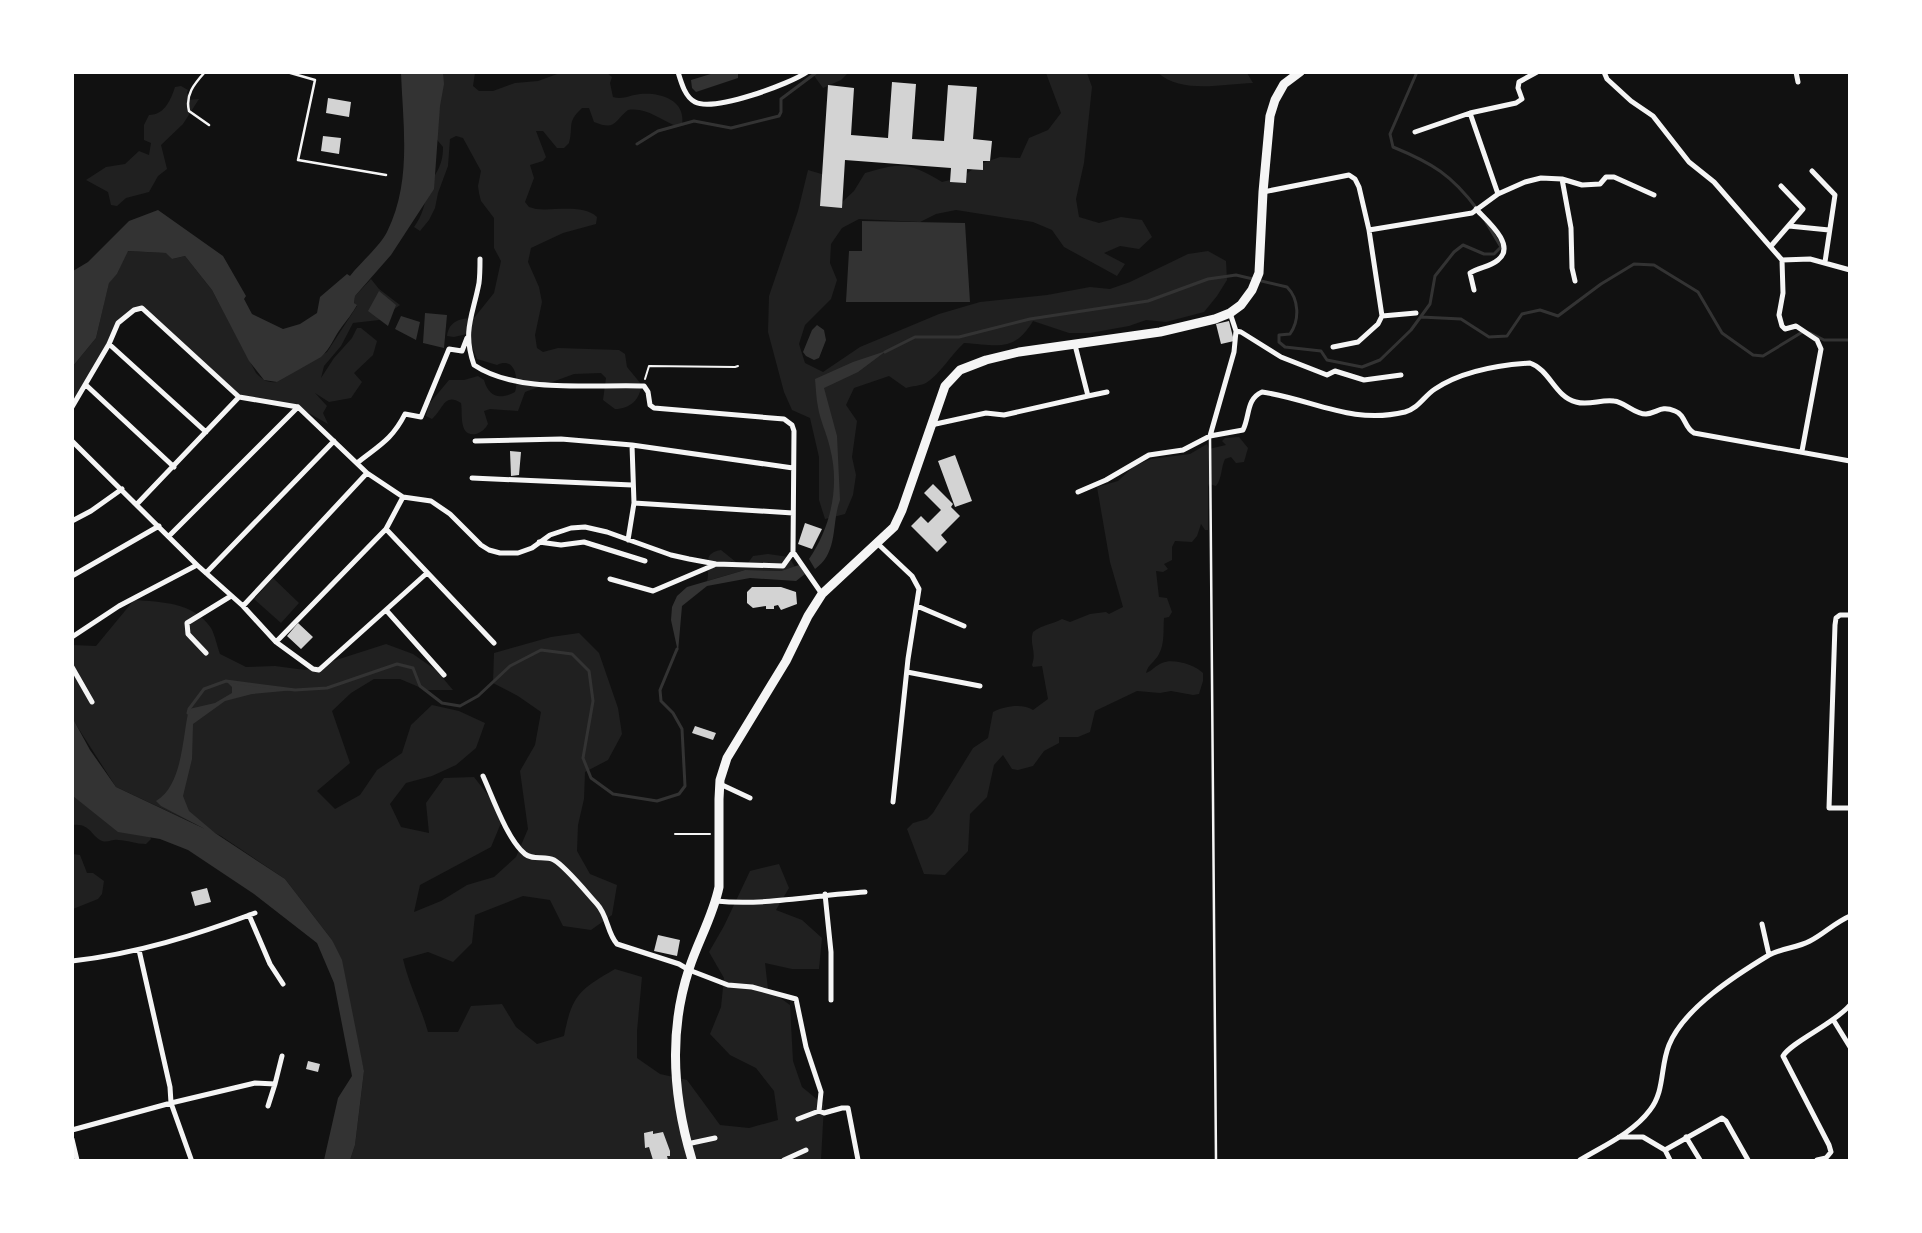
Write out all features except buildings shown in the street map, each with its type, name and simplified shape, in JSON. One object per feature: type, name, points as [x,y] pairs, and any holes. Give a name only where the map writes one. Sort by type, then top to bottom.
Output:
[{"type":"main road","points":[[692,1160],[680,1115],[674,1057],[676,1019],[688,970],[716,901],[720,874],[720,784],[724,765],[731,749],[776,678],[808,616],[822,594],[894,527],[902,510],[945,386],[952,377],[969,365],[1019,352],[1160,332],[1230,313],[1240,305],[1252,290],[1259,272],[1263,192],[1270,116],[1275,100],[1284,84],[1300,72]]},
{"type":"street","points":[[678,72],[682,85],[695,102],[710,104],[776,88],[794,81],[807,72]]},
{"type":"street","points":[[1415,132],[1470,113],[1516,103],[1522,99],[1518,88],[1519,82],[1537,72]]},
{"type":"street","points":[[1604,72],[1607,79],[1631,101],[1653,116],[1688,162],[1714,182],[1782,260],[1783,293],[1780,320],[1785,329],[1796,326],[1817,340],[1821,349],[1802,451]]},
{"type":"street","points":[[1796,72],[1798,82]]},
{"type":"street","points":[[1470,113],[1498,194]]},
{"type":"street","points":[[1812,171],[1835,195],[1825,262]]},
{"type":"street","points":[[1263,192],[1349,174],[1355,179],[1359,187],[1369,230],[1382,316],[1378,324],[1358,342],[1333,347]]},
{"type":"street","points":[[1369,230],[1461,215],[1474,211],[1498,194],[1541,178],[1562,179],[1582,185],[1600,184],[1606,177],[1614,177],[1654,195]]},
{"type":"street","points":[[1562,179],[1572,228],[1572,268],[1575,281]]},
{"type":"street","points":[[1771,246],[1803,209],[1781,186]]},
{"type":"street","points":[[1474,211],[1503,240],[1503,255],[1490,266],[1470,274],[1474,290]]},
{"type":"street","points":[[1789,226],[1829,230]]},
{"type":"street","points":[[357,463],[383,444],[397,430],[405,414],[421,417],[449,350],[462,351],[468,333],[479,282],[480,259]]},
{"type":"street","points":[[1782,260],[1810,259],[1850,270]]},
{"type":"street","points":[[72,408],[109,344],[118,323],[134,310],[142,308],[239,397],[298,407],[367,473],[403,497],[431,501],[450,514],[481,545],[489,550],[500,553],[518,553],[532,548],[558,532],[585,527],[607,532],[671,555],[716,564],[783,566],[793,552]]},
{"type":"street","points":[[1210,436],[1234,352],[1236,332],[1230,313]]},
{"type":"street","points":[[1382,316],[1416,314]]},
{"type":"street","points":[[1236,332],[1242,332],[1282,358],[1327,375],[1335,371],[1364,380],[1401,375]]},
{"type":"street","points":[[468,333],[474,365],[484,372],[535,385],[644,386],[648,392],[650,405],[657,408],[784,419],[792,425],[794,431],[793,552],[822,594]]},
{"type":"street","points":[[109,344],[206,432]]},
{"type":"street","points":[[1074,345],[1088,396]]},
{"type":"street","points":[[1078,492],[1106,480],[1149,455],[1183,450],[1210,436],[1243,430],[1251,402],[1256,395],[1262,392],[1341,412],[1361,415],[1387,414],[1413,409],[1433,390],[1462,375],[1530,363],[1538,366],[1560,392],[1575,402],[1587,404],[1614,401],[1641,413],[1648,414],[1659,408],[1667,408],[1678,412],[1683,417],[1690,431],[1694,433],[1850,461]]},
{"type":"street","points":[[86,385],[174,467]]},
{"type":"street","points":[[931,425],[986,413],[1004,415],[1107,392]]},
{"type":"street","points":[[138,504],[239,397]]},
{"type":"street","points":[[169,536],[298,407]]},
{"type":"street","points":[[475,440],[561,439],[632,445],[793,468]]},
{"type":"street","points":[[72,440],[197,565],[243,606],[276,642],[313,669],[319,670],[427,573]]},
{"type":"street","points":[[206,573],[334,441]]},
{"type":"street","points":[[628,540],[634,502],[632,445]]},
{"type":"street","points":[[243,606],[367,473]]},
{"type":"street","points":[[472,478],[632,485]]},
{"type":"street","points":[[72,521],[92,511],[122,489]]},
{"type":"street","points":[[276,642],[386,529],[403,497]]},
{"type":"street","points":[[634,502],[793,513]]},
{"type":"street","points":[[72,576],[159,526]]},
{"type":"street","points":[[386,529],[494,643]]},
{"type":"street","points":[[539,542],[561,545],[576,541],[584,542],[645,561]]},
{"type":"street","points":[[878,543],[917,583],[919,593],[907,672],[893,802]]},
{"type":"street","points":[[610,579],[653,591],[716,564]]},
{"type":"street","points":[[72,637],[119,606],[197,565]]},
{"type":"street","points":[[206,653],[188,634],[187,623],[231,596]]},
{"type":"street","points":[[918,606],[964,626]]},
{"type":"street","points":[[386,610],[444,675]]},
{"type":"street","points":[[1850,615],[1840,615],[1836,618],[1835,624],[1829,808],[1850,808]]},
{"type":"street","points":[[72,667],[92,702]]},
{"type":"street","points":[[907,672],[980,686]]},
{"type":"street","points":[[483,776],[511,835],[523,852],[529,857],[549,858],[562,867],[606,913],[613,939],[617,944],[678,964],[688,970],[728,985],[752,987],[796,999],[806,1047],[821,1092],[819,1111]]},
{"type":"street","points":[[720,784],[750,798]]},
{"type":"street","points":[[716,901],[750,904],[825,894],[865,892]]},
{"type":"street","points":[[825,894],[831,952],[831,1000]]},
{"type":"street","points":[[72,961],[139,950],[255,912]]},
{"type":"street","points":[[249,915],[270,964],[283,984]]},
{"type":"street","points":[[1580,1160],[1619,1137],[1643,1119],[1657,1101],[1668,1046],[1684,1021],[1710,996],[1779,949],[1810,941],[1832,925],[1850,916]]},
{"type":"street","points":[[1762,924],[1769,955]]},
{"type":"street","points":[[139,950],[170,1087],[171,1103],[191,1159]]},
{"type":"street","points":[[1817,1160],[1826,1158],[1830,1152],[1829,1145],[1783,1056],[1792,1047],[1834,1020],[1850,1005]]},
{"type":"street","points":[[1834,1020],[1850,1047]]},
{"type":"street","points":[[268,1106],[282,1056]]},
{"type":"street","points":[[72,1130],[171,1103],[255,1083],[275,1084]]},
{"type":"street","points":[[798,1119],[819,1111],[824,1113],[848,1108],[858,1160]]},
{"type":"street","points":[[1664,1150],[1722,1118],[1726,1121],[1748,1160]]},
{"type":"street","points":[[1619,1137],[1643,1137],[1664,1150],[1670,1160]]},
{"type":"street","points":[[1686,1137],[1700,1160]]},
{"type":"street","points":[[687,1144],[715,1138]]},
{"type":"street","points":[[72,1139],[77,1160]]},
{"type":"street","points":[[784,1160],[806,1150]]},
{"type":"lane","points":[[205,72],[192,88],[187,102],[189,112],[209,125]]},
{"type":"lane","points":[[287,72],[315,80],[298,160],[386,175]]},
{"type":"lane","points":[[1210,436],[1216,1160]]},
{"type":"path","points":[[644,386],[648,366],[735,368],[738,366]]},
{"type":"path","points":[[674,834],[720,833]]},
{"type":"shaded area","points":[[401,73],[443,73],[444,84],[440,106],[434,189],[391,255],[355,296],[354,303],[357,305],[321,357],[277,382],[264,380],[249,361],[212,290],[185,256],[172,259],[166,253],[128,251],[117,274],[109,283],[96,338],[73,366],[73,271],[88,262],[129,221],[158,210],[223,256],[246,296],[244,299],[252,314],[283,329],[300,324],[317,313],[320,297],[347,274],[350,276],[375,249],[387,232],[395,213],[400,194],[404,154]]},
{"type":"shaded area","points":[[438,73],[475,73],[473,86],[479,91],[493,91],[515,83],[538,81],[560,73],[607,73],[612,77],[610,83],[613,97],[623,98],[640,94],[656,94],[670,99],[680,109],[682,124],[676,126],[641,110],[628,110],[614,124],[601,125],[594,122],[589,108],[582,108],[572,121],[569,143],[564,148],[557,148],[543,131],[536,131],[546,157],[543,161],[530,165],[534,178],[525,202],[529,207],[536,209],[576,209],[591,213],[597,217],[596,224],[563,233],[531,248],[528,262],[539,287],[542,302],[535,335],[537,348],[543,352],[558,348],[619,350],[625,354],[627,367],[641,384],[637,399],[630,405],[615,409],[603,400],[606,378],[601,373],[574,374],[525,392],[518,411],[490,409],[484,411],[488,424],[476,434],[466,432],[462,423],[461,403],[455,400],[444,403],[432,419],[426,416],[429,404],[449,380],[464,380],[478,376],[484,380],[492,393],[499,396],[515,392],[516,387],[516,375],[512,366],[503,363],[497,365],[477,359],[467,334],[454,337],[447,336],[450,327],[456,321],[474,318],[494,293],[501,261],[494,248],[494,218],[481,201],[479,193],[478,186],[481,171],[463,138],[456,136],[450,139],[448,166],[438,193],[435,208],[429,220],[420,231],[414,227],[421,214],[430,185],[440,166],[443,154],[443,147],[433,135]]},
{"type":"shaded area","points":[[714,73],[738,73],[738,78],[696,92],[692,88],[691,80]]},
{"type":"shaded area","points":[[812,73],[848,73],[841,80],[823,88]]},
{"type":"shaded area","points":[[1046,73],[1087,73],[1092,87],[1084,163],[1076,199],[1079,217],[1099,223],[1121,217],[1142,220],[1152,237],[1139,249],[1120,246],[1104,253],[1125,264],[1117,276],[1064,247],[1052,230],[1033,222],[956,210],[936,214],[920,222],[859,219],[842,228],[831,244],[830,263],[837,280],[831,299],[805,325],[799,344],[805,363],[823,372],[860,347],[939,314],[980,302],[1047,295],[1090,287],[1110,289],[1130,282],[1188,254],[1208,251],[1226,261],[1227,280],[1204,312],[1166,322],[1146,320],[1129,326],[1090,333],[1069,333],[1033,321],[1026,331],[1012,343],[995,345],[964,343],[936,375],[924,384],[906,388],[889,376],[854,388],[846,405],[857,421],[852,457],[856,475],[853,495],[845,514],[825,519],[819,500],[819,457],[810,418],[792,410],[784,392],[768,332],[769,296],[798,211],[808,170],[825,175],[839,205],[854,191],[865,173],[877,169],[897,166],[913,167],[942,182],[962,177],[980,164],[1000,157],[1020,158],[1029,138],[1048,130],[1061,113]]},
{"type":"shaded area","points":[[1158,73],[1247,73],[1253,83],[1190,86],[1168,80]]},
{"type":"shaded area","points":[[181,86],[188,90],[187,93],[191,98],[188,100],[199,99],[183,124],[161,145],[167,169],[158,176],[149,192],[126,198],[117,206],[111,205],[108,192],[86,180],[106,167],[125,164],[139,151],[149,155],[151,143],[144,140],[144,125],[149,115],[159,112],[167,106],[175,87]]},
{"type":"shaded area","points":[[862,221],[965,223],[970,302],[846,302],[849,251],[862,251]]},
{"type":"shaded area","points":[[127,251],[167,253],[172,259],[185,256],[212,290],[256,373],[270,382],[277,382],[327,352],[357,306],[354,303],[355,296],[371,279],[379,289],[400,305],[379,320],[353,323],[341,346],[324,366],[321,378],[334,358],[352,338],[357,328],[361,328],[377,341],[373,355],[354,373],[362,382],[351,398],[329,402],[315,393],[327,406],[323,413],[328,424],[298,407],[239,397],[142,308],[124,317],[73,407],[73,366],[96,338],[109,282],[117,274]]},
{"type":"shaded area","points":[[379,291],[396,305],[388,326],[368,311]]},
{"type":"shaded area","points":[[425,313],[447,315],[444,348],[423,343]]},
{"type":"shaded area","points":[[401,316],[420,322],[416,340],[395,329]]},
{"type":"shaded area","points":[[817,325],[824,330],[826,340],[819,358],[814,360],[803,352],[812,330]]},
{"type":"shaded area","points":[[886,351],[858,372],[824,388],[837,436],[840,500],[831,546],[823,562],[815,569],[809,559],[817,547],[828,520],[832,506],[834,477],[830,448],[816,397],[815,379],[853,362]]},
{"type":"shaded area","points":[[1239,437],[1248,448],[1244,462],[1236,463],[1231,457],[1225,459],[1218,483],[1216,486],[1209,484],[1208,487],[1208,530],[1205,530],[1201,524],[1197,536],[1192,542],[1175,541],[1172,547],[1172,560],[1164,564],[1168,569],[1163,572],[1156,571],[1159,597],[1167,598],[1172,612],[1169,617],[1164,618],[1161,650],[1148,667],[1146,673],[1160,664],[1172,661],[1189,665],[1203,673],[1199,694],[1193,695],[1171,691],[1160,693],[1137,691],[1095,711],[1090,732],[1078,737],[1059,737],[1059,743],[1044,751],[1033,766],[1018,770],[1012,769],[1003,755],[994,765],[987,797],[970,814],[968,851],[945,875],[924,874],[907,829],[913,823],[927,819],[933,813],[973,748],[988,738],[993,712],[1013,706],[1033,710],[1048,699],[1042,666],[1033,667],[1032,665],[1034,656],[1033,632],[1062,619],[1070,622],[1090,614],[1106,612],[1109,614],[1123,607],[1110,562],[1097,487],[1118,481],[1134,466],[1151,459],[1190,454],[1207,444],[1209,449],[1226,445],[1222,441],[1225,438]]},
{"type":"shaded area","points":[[721,550],[736,562],[748,563],[753,556],[768,554],[789,557],[795,567],[781,571],[745,570],[707,581],[708,558],[711,554]]},
{"type":"shaded area","points":[[799,565],[805,574],[796,581],[750,578],[707,586],[682,606],[678,652],[671,620],[672,607],[677,596],[687,587],[745,570],[781,571]]},
{"type":"shaded area","points":[[273,578],[299,603],[281,623],[254,599]]},
{"type":"shaded area","points":[[134,600],[176,605],[196,613],[211,628],[220,654],[246,667],[275,666],[305,670],[386,644],[413,654],[436,670],[453,690],[426,690],[400,679],[374,679],[351,693],[332,711],[350,763],[317,791],[335,809],[360,795],[377,770],[402,753],[411,725],[432,705],[459,711],[485,723],[476,748],[456,765],[432,776],[406,783],[390,804],[401,827],[429,833],[426,803],[444,778],[474,777],[491,799],[501,823],[491,847],[420,885],[414,912],[441,901],[467,885],[494,877],[516,857],[528,829],[520,771],[535,745],[541,712],[518,696],[493,683],[494,653],[551,637],[579,633],[599,653],[618,708],[622,734],[608,760],[585,772],[584,799],[578,825],[577,851],[590,874],[617,885],[612,915],[591,930],[563,926],[550,900],[523,896],[475,915],[472,943],[453,962],[428,952],[403,959],[428,1032],[458,1032],[471,1006],[502,1004],[516,1027],[537,1044],[564,1036],[570,1011],[579,995],[593,983],[615,969],[642,977],[637,1031],[637,1058],[660,1074],[687,1080],[720,1125],[749,1128],[778,1120],[774,1091],[756,1068],[730,1055],[710,1034],[721,1007],[724,978],[709,952],[724,926],[750,871],[779,864],[789,888],[776,910],[802,920],[822,938],[819,969],[792,969],[765,963],[768,989],[790,1005],[793,1061],[802,1087],[824,1105],[821,1160],[350,1160],[355,1145],[364,1071],[332,940],[285,879],[221,836],[116,787],[73,720],[72,645],[96,646]]},
{"type":"shaded area","points":[[226,681],[295,690],[252,694],[225,701],[193,724],[192,759],[183,796],[189,811],[215,833],[285,879],[332,940],[342,960],[364,1071],[355,1145],[350,1160],[324,1160],[338,1098],[352,1076],[334,983],[317,943],[254,894],[188,850],[160,839],[118,832],[73,796],[73,719],[90,750],[116,787],[205,829],[161,806],[156,801],[165,794],[172,784],[176,773],[189,709],[215,703],[232,693],[232,687]]},
{"type":"shaded area","points":[[73,789],[148,832],[151,839],[146,844],[116,840],[102,841],[87,828],[73,825]]},
{"type":"shaded area","points":[[72,854],[80,855],[87,873],[93,873],[104,881],[102,894],[98,899],[73,909]]},
{"type":"waterway","points":[[637,144],[658,131],[694,121],[731,128],[779,116],[781,112],[781,99],[817,72]]},
{"type":"waterway","points":[[1417,72],[1390,134],[1393,147],[1440,171],[1459,187],[1477,209]]},
{"type":"waterway","points":[[885,352],[915,337],[959,337],[1030,319],[1148,301],[1208,279],[1236,275],[1287,287],[1291,292],[1296,303],[1297,316],[1290,334],[1279,335],[1279,342],[1285,347],[1321,351],[1327,360],[1362,367],[1380,360],[1411,330],[1430,304],[1435,276],[1454,252],[1463,245],[1484,254],[1494,254],[1501,247],[1486,222]]},
{"type":"waterway","points":[[1421,317],[1461,319],[1489,337],[1507,336],[1522,314],[1540,310],[1558,316],[1601,284],[1634,264],[1654,265],[1698,292],[1722,333],[1753,355],[1763,356],[1804,331]]},
{"type":"waterway","points":[[1810,333],[1824,340],[1850,340]]},
{"type":"waterway","points":[[188,713],[204,689],[226,681],[295,690],[327,688],[397,664],[413,668],[420,686],[442,703],[460,706],[478,696],[510,666],[541,650],[572,654],[589,671],[593,701],[583,758],[591,778],[613,794],[657,801],[679,794],[685,786],[682,729],[673,713],[661,701],[660,690],[677,649]]}]
